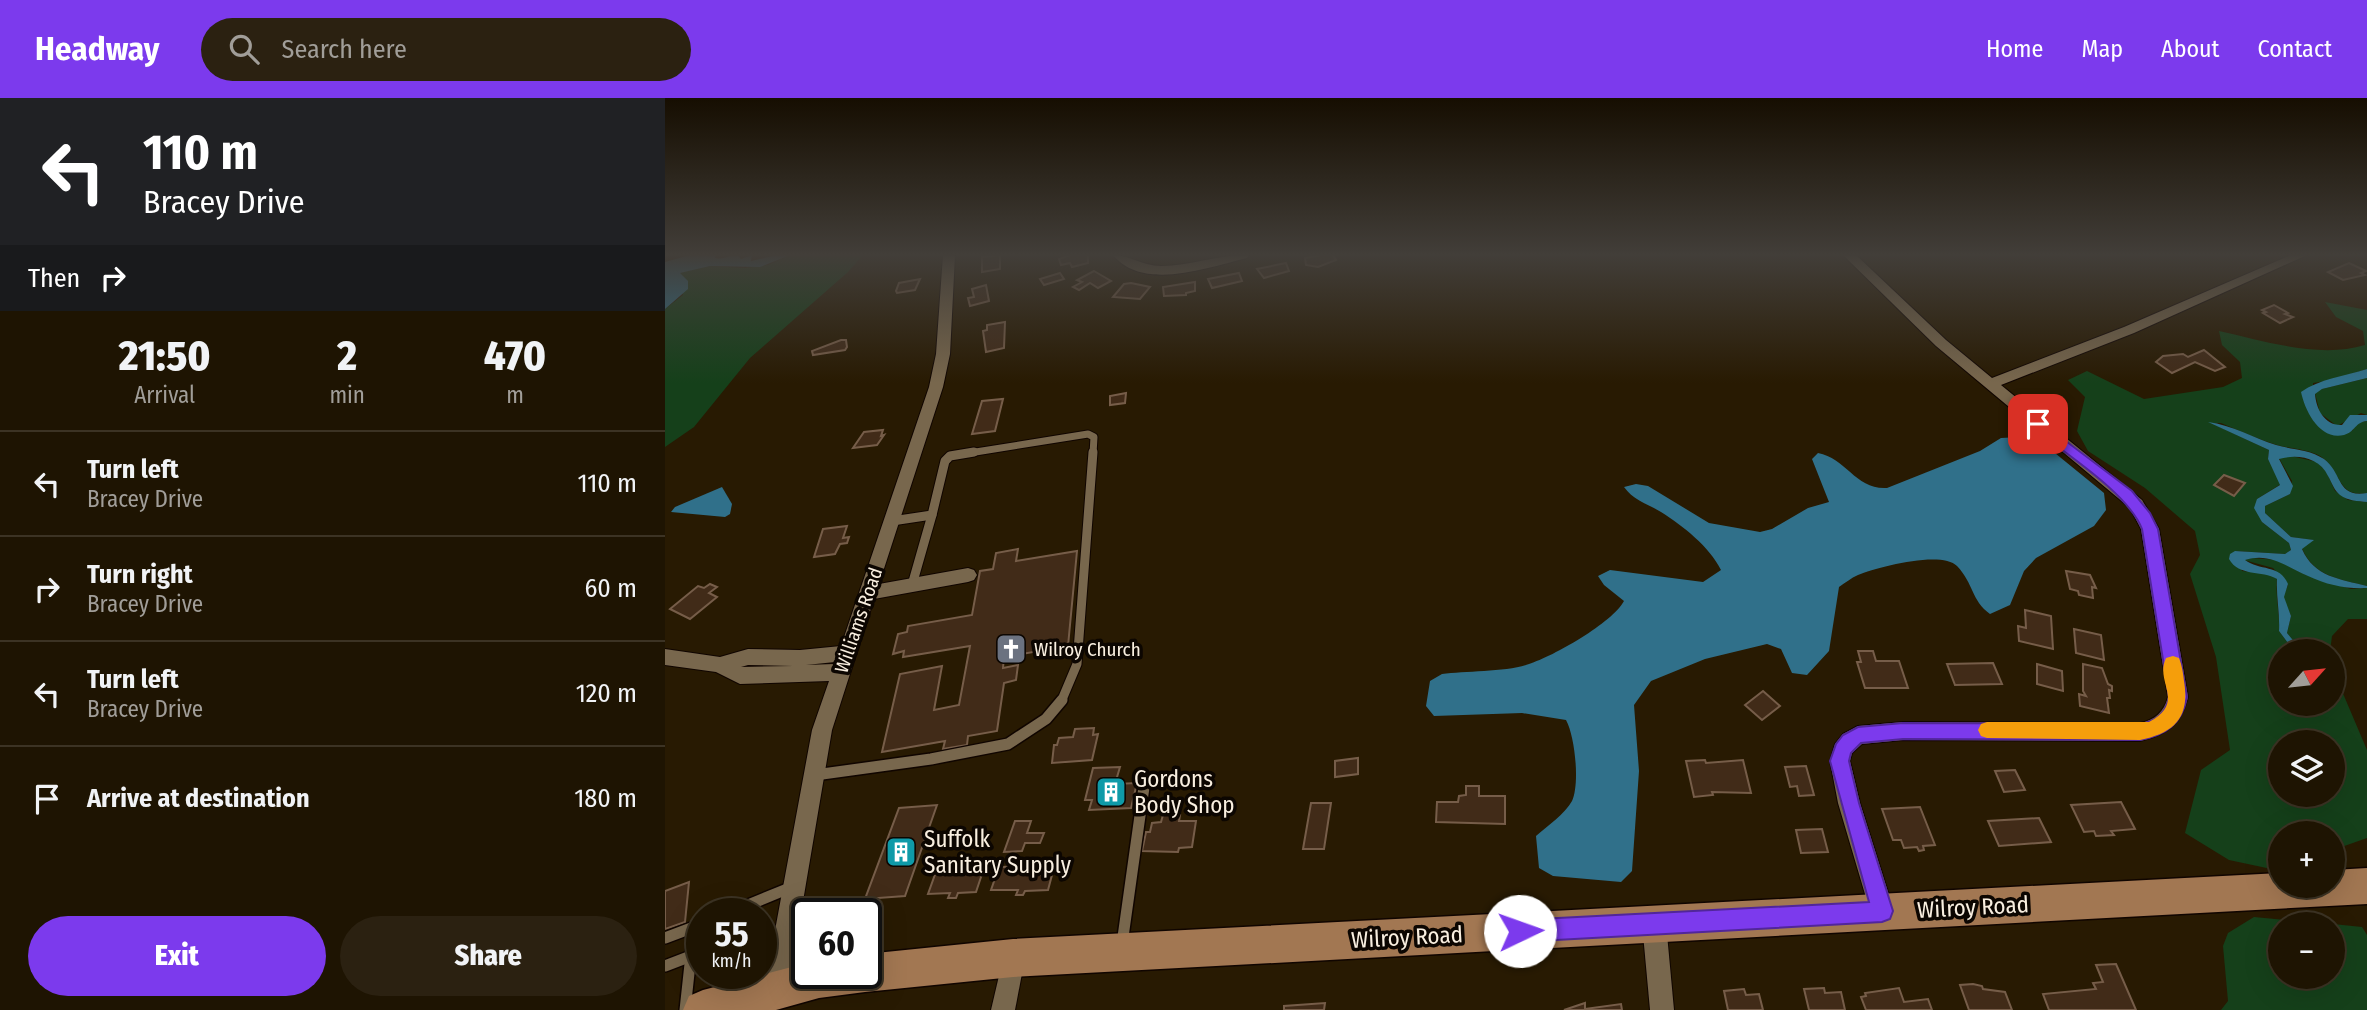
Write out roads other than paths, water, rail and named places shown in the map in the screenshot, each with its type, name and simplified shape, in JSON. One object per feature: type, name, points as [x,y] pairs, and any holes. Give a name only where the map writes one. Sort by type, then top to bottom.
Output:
[{"type":"main road","name":"Wilroy Road","points":[[882,971],[1013,958],[2367,886]]},
{"type":"main road","name":"Wilroy Road","points":[[701,1010],[791,987]]},
{"type":"street","name":"Williams Road","points":[[776,990],[823,730],[846,653],[936,387],[943,354],[946,298]]},
{"type":"street","points":[[1882,911],[1849,803],[1840,761],[1842,750],[1850,740],[1858,735],[1903,731],[2140,732],[2153,730],[2167,722],[2176,710],[2178,697],[2150,529],[2145,517],[2126,495],[1941,343],[1893,298]]},
{"type":"street","points":[[1990,384],[2129,330],[2203,298]]},
{"type":"street","points":[[866,594],[968,575]]},
{"type":"street","points":[[720,666],[748,657],[800,659],[846,653]]},
{"type":"street","points":[[665,657],[720,666],[740,676],[840,672]]},
{"type":"street","points":[[1654,923],[1662,1010]]},
{"type":"street","points":[[1003,1010],[1013,958]]},
{"type":"lane","points":[[814,775],[931,759],[1008,744],[1046,719],[1068,690],[1075,674],[1094,437],[1088,434],[950,456],[945,461],[912,585]]},
{"type":"lane","points":[[892,521],[932,515]]},
{"type":"lane","points":[[1121,952],[1145,780]]},
{"type":"lane","points":[[764,898],[793,886]]},
{"type":"lane","points":[[665,938],[686,930]]},
{"type":"lane","points":[[665,966],[686,958]]},
{"type":"lane","points":[[697,989],[701,1010]]},
{"type":"water","points":[[665,298],[678,298],[665,309]]},
{"type":"water","points":[[2367,369],[2367,378],[2322,389],[2315,394],[2319,411],[2331,423],[2342,425],[2350,415],[2367,415],[2367,421],[2344,435],[2335,436],[2321,429],[2310,416],[2301,392],[2324,381]]},
{"type":"water","points":[[2208,422],[2276,445],[2307,451],[2324,459],[2350,492],[2367,493],[2367,502],[2346,498],[2338,493],[2324,470],[2313,461],[2300,457],[2279,459],[2293,486],[2290,494],[2265,506],[2265,513],[2291,537],[2314,540],[2302,549],[2313,566],[2338,579],[2367,586],[2352,588],[2329,584],[2270,559],[2245,560],[2280,573],[2288,584],[2284,597],[2291,616],[2287,633],[2292,639],[2285,639],[2279,631],[2277,579],[2245,571],[2233,565],[2229,559],[2230,554],[2235,551],[2285,554],[2291,550],[2289,543],[2262,522],[2254,508],[2257,499],[2280,485],[2268,459],[2269,450]]},
{"type":"water","points":[[2020,437],[2050,449],[2104,493],[2106,510],[2094,526],[2036,558],[2024,571],[2010,605],[1990,614],[1979,603],[1957,566],[1949,561],[1909,561],[1858,575],[1839,587],[1829,651],[1807,675],[1792,673],[1781,649],[1767,644],[1705,659],[1651,681],[1634,705],[1639,771],[1632,871],[1621,882],[1553,876],[1539,868],[1536,836],[1565,811],[1572,801],[1576,783],[1572,737],[1566,720],[1522,713],[1434,716],[1426,706],[1430,681],[1442,674],[1520,667],[1553,654],[1608,619],[1624,601],[1604,585],[1598,576],[1610,570],[1703,582],[1721,570],[1710,553],[1695,538],[1661,512],[1636,499],[1624,487],[1636,484],[1648,486],[1709,523],[1760,532],[1772,529],[1808,508],[1829,502],[1812,459],[1818,453],[1836,461],[1867,484],[1887,488],[1980,451],[2001,438]]},
{"type":"water","points":[[722,487],[732,504],[730,514],[725,517],[671,512],[675,507]]},
{"type":"place","name":"Wilroy Church","points":[[1011,649]]},
{"type":"place","name":"Gordons Body Shop","points":[[1111,792]]},
{"type":"place","name":"Suffolk Sanitary Supply","points":[[901,852]]}]
